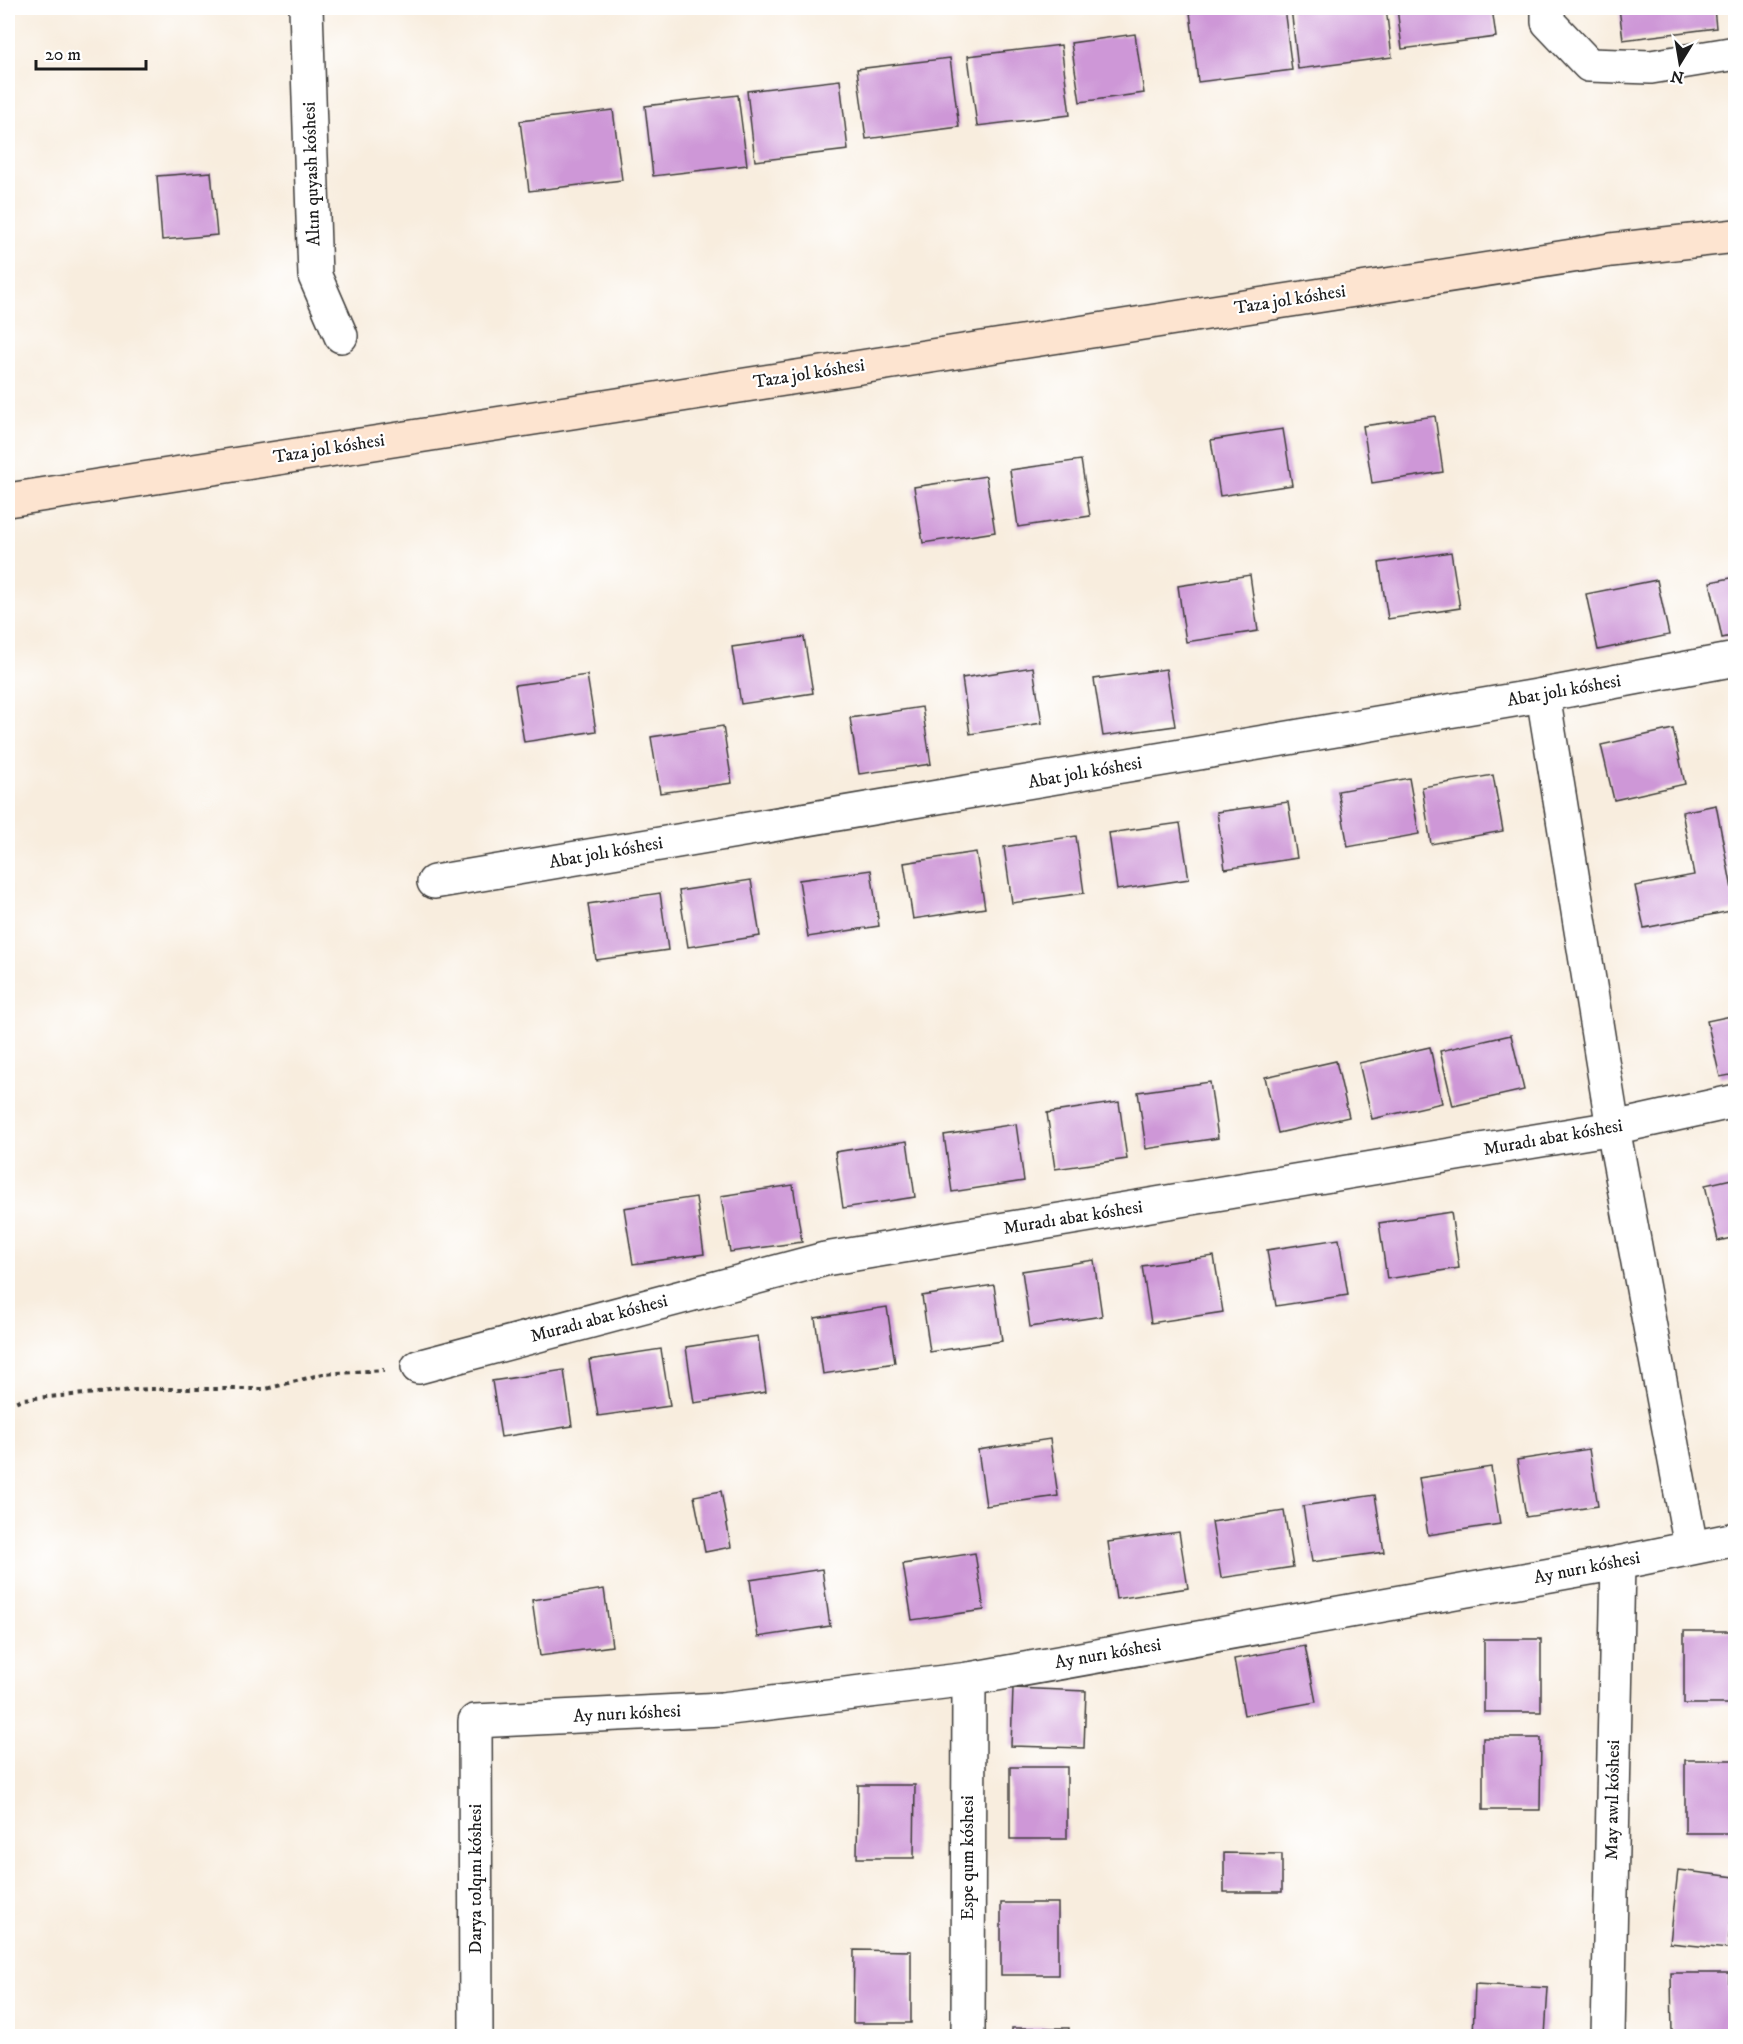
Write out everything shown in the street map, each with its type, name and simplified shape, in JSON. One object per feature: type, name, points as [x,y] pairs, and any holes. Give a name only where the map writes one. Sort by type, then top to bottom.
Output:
[{"type":"main road","name":"Taza jol kóshesi","points":[[8,500],[1611,249],[1736,236]]},
{"type":"street","name":"Altın quyash kóshesi","points":[[306,8],[315,276],[341,336]]},
{"type":"street","points":[[1548,15],[1589,65],[1651,67],[1736,53]]},
{"type":"street","name":"Abat jolı kóshesi","points":[[434,882],[1543,695],[1736,659]]},
{"type":"street","points":[[1543,695],[1613,1128],[1691,1547]]},
{"type":"street","name":"Muradı abat kóshesi","points":[[418,1367],[825,1259],[1613,1128],[1736,1101]]},
{"type":"street","name":"Ay nurı kóshesi","points":[[475,1721],[722,1710],[969,1679],[1618,1563],[1736,1539]]},
{"type":"street","name":"May awıl kóshesi","points":[[1608,2037],[1618,1563]]},
{"type":"street","name":"Espe qum kóshesi","points":[[968,2037],[969,1679]]},
{"type":"street","name":"Darya tolqını kóshesi","points":[[475,1721],[476,2037]]},
{"type":"path","points":[[8,1405],[22,1399],[148,1389],[266,1389],[323,1374],[418,1367]]},
{"type":"building","points":[[1227,8],[1284,8],[1292,70],[1198,82],[1190,12]]},
{"type":"building","points":[[1291,8],[1386,8],[1392,57],[1298,69]]},
{"type":"building","points":[[1397,8],[1492,8],[1496,37],[1402,49]]},
{"type":"building","points":[[1619,8],[1714,8],[1716,28],[1623,40]]},
{"type":"building","points":[[1135,34],[1144,93],[1080,102],[1071,43]]},
{"type":"building","points":[[1061,45],[1070,115],[977,126],[968,56]]},
{"type":"building","points":[[950,58],[959,127],[866,139],[857,69]]},
{"type":"building","points":[[840,80],[848,150],[755,161],[747,91]]},
{"type":"building","points":[[738,95],[747,165],[653,176],[645,106]]},
{"type":"building","points":[[613,110],[622,180],[529,191],[520,121]]},
{"type":"building","points":[[211,172],[217,235],[162,240],[157,176]]},
{"type":"building","points":[[1435,416],[1443,472],[1372,483],[1363,426]]},
{"type":"building","points":[[1283,429],[1292,485],[1220,496],[1211,440]]},
{"type":"building","points":[[1081,460],[1090,516],[1018,527],[1010,470]]},
{"type":"building","points":[[986,476],[995,532],[923,543],[914,487]]},
{"type":"building","points":[[1451,552],[1460,608],[1388,619],[1379,563]]},
{"type":"building","points":[[1250,575],[1258,631],[1186,642],[1178,586]]},
{"type":"building","points":[[1736,577],[1736,635],[1722,638],[1710,582]]},
{"type":"building","points":[[1657,580],[1669,635],[1598,650],[1586,594]]},
{"type":"building","points":[[804,637],[813,693],[741,704],[732,647]]},
{"type":"building","points":[[1033,667],[1042,723],[970,734],[962,678]]},
{"type":"building","points":[[1166,669],[1175,726],[1103,736],[1094,679]]},
{"type":"building","points":[[587,675],[596,731],[524,742],[515,685]]},
{"type":"building","points":[[922,707],[931,764],[859,774],[850,718]]},
{"type":"building","points":[[723,726],[732,783],[660,793],[651,737]]},
{"type":"building","points":[[1673,729],[1685,784],[1614,800],[1601,745]]},
{"type":"building","points":[[1493,775],[1503,831],[1431,844],[1422,787]]},
{"type":"building","points":[[1409,778],[1419,834],[1348,847],[1338,791]]},
{"type":"building","points":[[1288,802],[1297,858],[1225,869],[1217,812]]},
{"type":"building","points":[[1716,805],[1736,910],[1644,928],[1635,886],[1694,875],[1682,812]]},
{"type":"building","points":[[1180,823],[1189,879],[1117,890],[1109,833]]},
{"type":"building","points":[[1076,836],[1084,893],[1012,903],[1004,847]]},
{"type":"building","points":[[976,852],[985,908],[913,919],[904,863]]},
{"type":"building","points":[[871,870],[879,926],[808,937],[799,880]]},
{"type":"building","points":[[751,880],[760,936],[688,947],[679,891]]},
{"type":"building","points":[[660,893],[668,950],[596,960],[588,904]]},
{"type":"building","points":[[1736,1015],[1736,1074],[1720,1077],[1707,1021]]},
{"type":"building","points":[[1511,1035],[1524,1090],[1453,1106],[1440,1051]]},
{"type":"building","points":[[1430,1047],[1442,1103],[1372,1119],[1359,1063]]},
{"type":"building","points":[[1336,1061],[1349,1117],[1278,1133],[1265,1077]]},
{"type":"building","points":[[1210,1082],[1218,1138],[1146,1149],[1138,1092]]},
{"type":"building","points":[[1119,1102],[1127,1159],[1055,1169],[1047,1113]]},
{"type":"building","points":[[1016,1124],[1024,1181],[952,1192],[944,1135]]},
{"type":"building","points":[[907,1141],[915,1197],[843,1208],[835,1152]]},
{"type":"building","points":[[1736,1178],[1736,1237],[1718,1241],[1705,1185]]},
{"type":"building","points":[[793,1185],[802,1242],[730,1252],[721,1196]]},
{"type":"building","points":[[696,1197],[704,1254],[633,1264],[624,1208]]},
{"type":"building","points":[[1451,1212],[1459,1268],[1387,1279],[1379,1223]]},
{"type":"building","points":[[1339,1239],[1348,1295],[1276,1306],[1267,1250]]},
{"type":"building","points":[[1214,1256],[1223,1312],[1151,1323],[1142,1266]]},
{"type":"building","points":[[1094,1260],[1102,1316],[1030,1327],[1022,1271]]},
{"type":"building","points":[[994,1285],[1002,1341],[930,1352],[922,1296]]},
{"type":"building","points":[[887,1307],[895,1363],[823,1374],[815,1318]]},
{"type":"building","points":[[758,1336],[766,1392],[694,1403],[686,1347]]},
{"type":"building","points":[[661,1349],[670,1406],[598,1416],[589,1360]]},
{"type":"building","points":[[564,1370],[572,1426],[501,1437],[492,1381]]},
{"type":"building","points":[[1050,1439],[1058,1496],[986,1506],[978,1450]]},
{"type":"building","points":[[1589,1449],[1598,1506],[1526,1517],[1517,1460]]},
{"type":"building","points":[[1491,1467],[1500,1524],[1428,1535],[1419,1478]]},
{"type":"building","points":[[721,1491],[731,1547],[705,1552],[694,1496]]},
{"type":"building","points":[[1375,1495],[1384,1552],[1312,1562],[1303,1506]]},
{"type":"building","points":[[1284,1511],[1293,1567],[1221,1578],[1212,1522]]},
{"type":"building","points":[[1179,1532],[1188,1588],[1116,1599],[1108,1542]]},
{"type":"building","points":[[975,1553],[984,1610],[912,1620],[903,1564]]},
{"type":"building","points":[[822,1569],[830,1626],[758,1637],[750,1580]]},
{"type":"building","points":[[604,1589],[612,1646],[540,1656],[532,1600]]},
{"type":"building","points":[[1684,1631],[1736,1631],[1736,1704],[1684,1704]]},
{"type":"building","points":[[1484,1639],[1541,1639],[1541,1712],[1484,1712]]},
{"type":"building","points":[[1305,1646],[1316,1702],[1244,1715],[1234,1659]]},
{"type":"building","points":[[1013,1688],[1086,1691],[1084,1748],[1011,1746]]},
{"type":"building","points":[[1483,1738],[1541,1738],[1540,1810],[1483,1810]]},
{"type":"building","points":[[1685,1760],[1736,1760],[1736,1833],[1685,1833]]},
{"type":"building","points":[[1010,1767],[1067,1767],[1067,1839],[1010,1839]]},
{"type":"building","points":[[858,1785],[915,1785],[914,1858],[857,1858]]},
{"type":"building","points":[[1224,1853],[1282,1854],[1282,1892],[1224,1892]]},
{"type":"building","points":[[1678,1870],[1735,1877],[1728,1949],[1670,1943]]},
{"type":"building","points":[[1001,1903],[1058,1903],[1058,1975],[1001,1975]]},
{"type":"building","points":[[854,1950],[911,1951],[911,2023],[853,2023]]},
{"type":"building","points":[[1671,1973],[1729,1973],[1729,2036],[1672,2036]]},
{"type":"building","points":[[1475,1984],[1548,1988],[1545,2036],[1473,2036]]},
{"type":"building","points":[[1012,2028],[1069,2028],[1069,2036],[1012,2036]]}]
